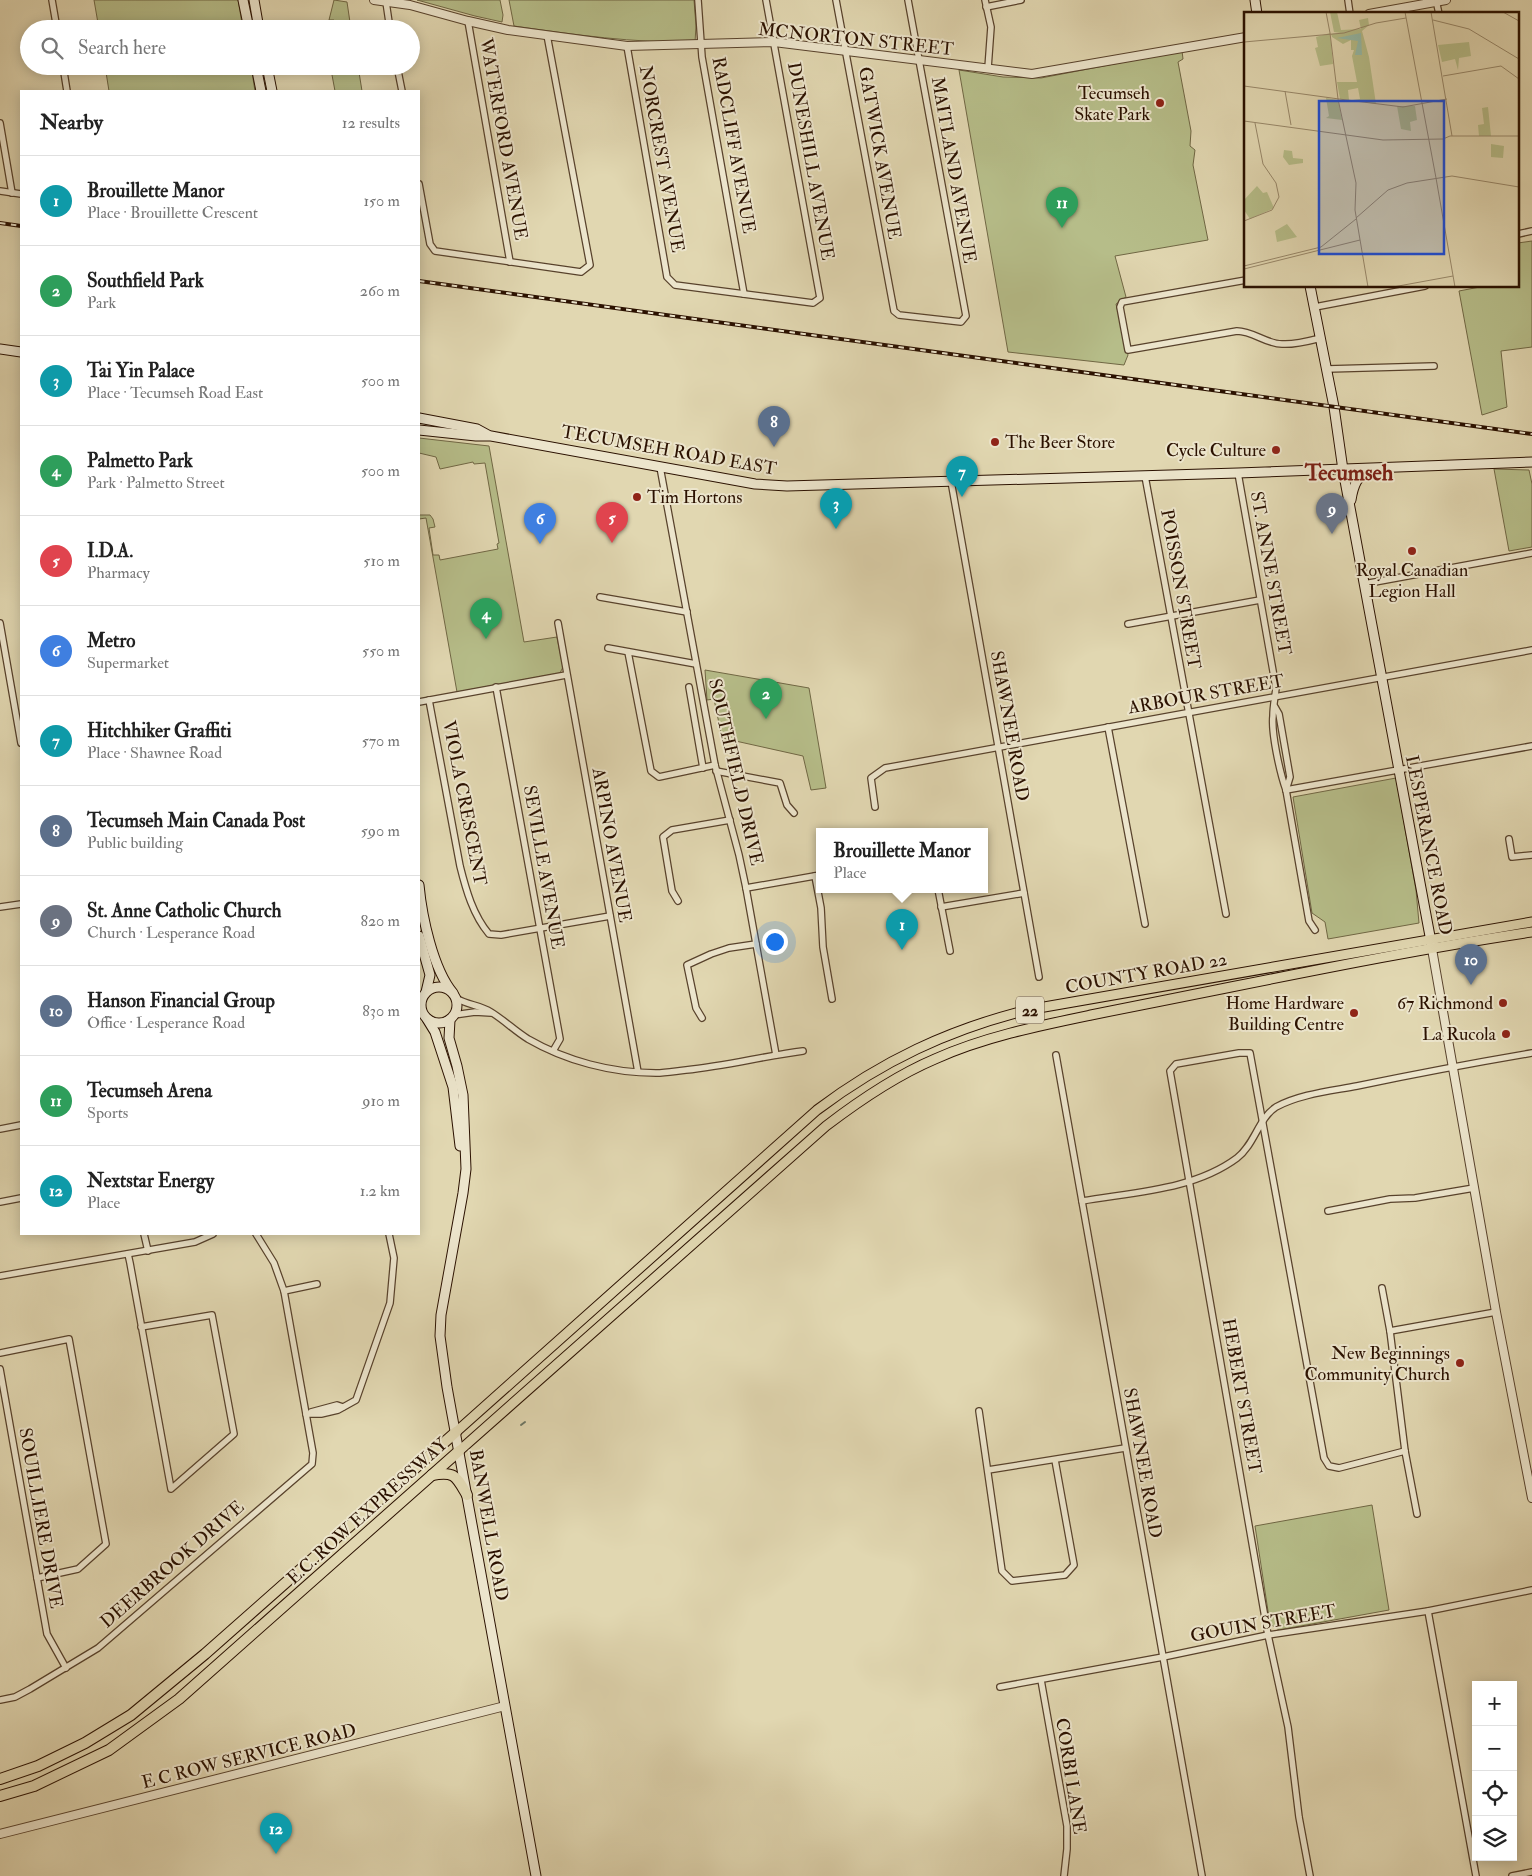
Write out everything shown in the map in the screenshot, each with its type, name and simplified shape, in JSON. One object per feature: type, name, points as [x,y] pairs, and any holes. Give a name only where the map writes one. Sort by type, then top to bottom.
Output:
[{"type":"highway","name":"E.C. ROW EXPRESSWAY","points":[[0,1779],[38,1766],[84,1743],[131,1715],[205,1654],[456,1432]]},
{"type":"highway","name":"E.C. ROW EXPRESSWAY","points":[[0,1796],[34,1786],[109,1750],[179,1699],[459,1451]]},
{"type":"highway","points":[[431,1476],[444,1473],[452,1474],[458,1479],[467,1495]]},
{"type":"main road","points":[[243,0],[247,20]]},
{"type":"main road","points":[[254,0],[258,20]]},
{"type":"main road","points":[[258,75],[261,90]]},
{"type":"main road","points":[[269,75],[272,90]]},
{"type":"main road","name":"LESPERANCE ROAD","points":[[1310,288],[1327,369],[1343,470],[1432,949]]},
{"type":"main road","points":[[0,349],[20,352]]},
{"type":"main road","name":"TECUMSEH ROAD EAST","points":[[420,418],[477,429],[491,436]]},
{"type":"main road","name":"TECUMSEH ROAD EAST","points":[[420,430],[491,436],[755,484],[786,486],[1343,470],[1532,462]]},
{"type":"main road","points":[[1521,463],[1532,469]]},
{"type":"main road","points":[[1350,505],[1356,482],[1365,472],[1379,468]]},
{"type":"main road","points":[[420,891],[425,922],[440,971],[446,985],[454,996],[456,1010],[452,1018],[438,1023],[423,1016],[422,996],[430,974],[420,939]]},
{"type":"main road","name":"COUNTY ROAD 22","points":[[727,1190],[817,1110],[844,1090],[886,1064],[919,1047],[973,1025],[1027,1010],[1532,922]]},
{"type":"main road","name":"COUNTY ROAD 22","points":[[730,1210],[800,1148],[859,1101],[896,1078],[920,1066],[975,1043],[1010,1032],[1270,979],[1532,932]]},
{"type":"main road","points":[[422,996],[437,987],[448,989],[454,996]]},
{"type":"main road","name":"BANWELL ROAD","points":[[423,1016],[436,1032],[453,1087],[464,1179]]},
{"type":"main road","name":"BANWELL ROAD","points":[[452,1018],[449,1038],[461,1080],[464,1100],[466,1169],[444,1293],[440,1327],[446,1378],[536,1876]]},
{"type":"main road","name":"E.C. ROW EXPRESSWAY","points":[[456,1432],[727,1190]]},
{"type":"main road","name":"E.C. ROW EXPRESSWAY","points":[[459,1451],[730,1210]]},
{"type":"street","points":[[52,0],[55,20]]},
{"type":"street","name":"MCNORTON STREET","points":[[374,0],[410,5],[508,30],[627,46],[774,42],[1032,74],[1244,36]]},
{"type":"street","name":"RADCLIFF AVENUE","points":[[698,0],[702,57],[744,294]]},
{"type":"street","name":"DUNESHILL AVENUE","points":[[744,294],[813,303],[820,298],[766,0]]},
{"type":"street","name":"GATWICK AVENUE","points":[[836,0],[894,311],[899,315],[961,322],[966,316]]},
{"type":"street","name":"MAITLAND AVENUE","points":[[908,0],[966,316]]},
{"type":"street","points":[[985,0],[990,26],[988,68]]},
{"type":"street","points":[[986,7],[1021,0]]},
{"type":"street","points":[[1379,12],[1446,0]]},
{"type":"street","points":[[386,2],[389,20]]},
{"type":"street","name":"WATERFORD AVENUE","points":[[468,21],[510,262]]},
{"type":"street","points":[[420,189],[430,244],[435,251],[581,272],[590,265],[547,35]]},
{"type":"street","name":"NORCREST AVENUE","points":[[627,46],[667,277],[675,284],[744,294]]},
{"type":"street","points":[[64,75],[67,90]]},
{"type":"street","points":[[399,75],[402,90]]},
{"type":"street","points":[[0,123],[12,193]]},
{"type":"street","points":[[0,191],[20,194]]},
{"type":"street","points":[[1244,280],[1122,302],[1120,307],[1128,350],[1245,331],[1264,340],[1282,344],[1321,338]]},
{"type":"street","points":[[1315,307],[1400,289]]},
{"type":"street","points":[[1327,369],[1434,366]]},
{"type":"street","name":"SOUTHFIELD DRIVE","points":[[660,467],[716,768],[746,888],[776,1055]]},
{"type":"street","name":"ST. ANNE STREET","points":[[1238,473],[1276,688],[1275,707],[1272,715],[1273,728],[1310,921],[1315,930]]},
{"type":"street","name":"POISSON STREET","points":[[1145,476],[1226,914]]},
{"type":"street","name":"SHAWNEE ROAD","points":[[951,481],[1039,977]]},
{"type":"street","points":[[1364,584],[1532,554]]},
{"type":"street","points":[[600,597],[687,612]]},
{"type":"street","points":[[1128,624],[1260,600]]},
{"type":"street","points":[[0,623],[20,737]]},
{"type":"street","name":"ARPINO AVENUE","points":[[558,623],[638,1072]]},
{"type":"street","points":[[608,648],[696,664]]},
{"type":"street","name":"ARBOUR STREET","points":[[876,807],[871,778],[885,768],[1532,650]]},
{"type":"street","points":[[628,652],[650,771],[659,777],[703,768],[716,768],[780,783],[787,805],[794,812]]},
{"type":"street","points":[[420,702],[566,675]]},
{"type":"street","points":[[689,687],[703,768]]},
{"type":"street","name":"SEVILLE AVENUE","points":[[496,688],[560,1039],[554,1051]]},
{"type":"street","name":"VIOLA CRESCENT","points":[[429,700],[460,866],[467,892],[481,925],[489,934],[501,935],[610,916]]},
{"type":"street","points":[[1108,727],[1145,924]]},
{"type":"street","points":[[1286,790],[1532,746]]},
{"type":"street","points":[[678,901],[672,890],[663,837],[672,830],[730,820]]},
{"type":"street","points":[[1509,839],[1512,857],[1532,856]]},
{"type":"street","points":[[746,888],[816,876]]},
{"type":"street","points":[[819,893],[823,947],[832,999]]},
{"type":"street","points":[[939,893],[950,951]]},
{"type":"street","points":[[942,907],[1024,893]]},
{"type":"street","points":[[0,907],[20,904]]},
{"type":"street","points":[[702,1018],[696,1008],[687,965],[729,948],[756,944]]},
{"type":"street","name":"LESPERANCE ROAD","points":[[1432,949],[1496,1312],[1532,1498]]},
{"type":"street","points":[[454,996],[493,1013],[528,1038],[554,1051],[593,1065],[657,1073],[704,1068],[803,1051]]},
{"type":"street","points":[[452,1018],[475,1012],[493,1013]]},
{"type":"street","name":"HEBERT STREET","points":[[1264,1120],[1250,1053],[1238,1052],[1176,1064],[1170,1071],[1268,1635],[1288,1728],[1299,1817],[1310,1876]]},
{"type":"street","points":[[1082,1201],[1173,1186],[1223,1167],[1239,1156],[1252,1143],[1264,1120],[1276,1108],[1303,1097],[1532,1053]]},
{"type":"street","name":"SHAWNEE ROAD","points":[[1056,1055],[1202,1876]]},
{"type":"street","points":[[1264,1120],[1324,1458],[1329,1466],[1340,1468],[1405,1451]]},
{"type":"street","points":[[0,1129],[20,1125]]},
{"type":"street","points":[[1328,1211],[1390,1199],[1415,1198],[1474,1188]]},
{"type":"street","points":[[0,1202],[20,1198]]},
{"type":"street","points":[[144,1235],[148,1250]]},
{"type":"street","points":[[0,1276],[195,1242],[211,1235]]},
{"type":"street","points":[[257,1235],[274,1263],[284,1291],[306,1414],[320,1408],[337,1405],[344,1407],[356,1400],[390,1303],[394,1258],[389,1235]]},
{"type":"street","points":[[128,1254],[141,1327],[167,1470],[171,1489],[234,1434],[212,1314],[141,1327]]},
{"type":"street","points":[[284,1291],[316,1284]]},
{"type":"street","points":[[1382,1288],[1390,1331],[1405,1451],[1417,1514]]},
{"type":"street","points":[[1390,1331],[1496,1312]]},
{"type":"street","points":[[0,1353],[69,1340],[106,1544],[78,1569],[37,1578]]},
{"type":"street","name":"SOUILLIERE DRIVE","points":[[0,1369],[46,1634],[66,1668]]},
{"type":"street","points":[[979,1411],[1002,1571],[1012,1581],[1065,1575],[1074,1566],[1055,1460]]},
{"type":"street","name":"DEERBROOK DRIVE","points":[[0,1700],[15,1697],[98,1648],[312,1464],[313,1453],[306,1414]]},
{"type":"street","points":[[988,1470],[1125,1448]]},
{"type":"street","name":"GOUIN STREET","points":[[1000,1688],[1268,1635],[1428,1611],[1532,1590]]},
{"type":"street","points":[[1428,1611],[1476,1876]]},
{"type":"street","name":"CORBI LANE","points":[[1040,1680],[1066,1826],[1067,1849],[1064,1876]]},
{"type":"street","name":"E C ROW SERVICE ROAD","points":[[0,1834],[505,1706]]},
{"type":"street","points":[[1512,1876],[1532,1872]]},
{"type":"green space","points":[[94,0],[238,0],[241,20],[97,20]]},
{"type":"green space","points":[[334,0],[347,2],[350,20],[329,20]]},
{"type":"green space","points":[[417,0],[500,0],[503,15],[502,22],[475,16]]},
{"type":"green space","points":[[509,0],[694,0],[695,42],[627,40],[514,26]]},
{"type":"green space","points":[[1182,51],[1183,59],[1178,62],[1191,131],[1190,146],[1195,150],[1193,165],[1208,240],[1115,256],[1126,297],[1116,304],[1128,355],[1124,365],[1008,352],[959,70],[1003,77],[1041,78]]},
{"type":"green space","points":[[106,75],[252,75],[255,90],[109,90]]},
{"type":"green space","points":[[332,75],[359,75],[362,90],[335,90]]},
{"type":"green space","points":[[1532,241],[1532,347],[1501,351],[1507,407],[1482,415],[1459,291],[1475,288],[1520,288],[1520,243]]},
{"type":"green space","points":[[420,438],[489,446],[524,642],[557,637],[563,667],[560,673],[457,692],[426,518],[420,519],[420,515],[430,515],[433,519],[435,527],[429,528],[433,555],[439,555],[440,560],[498,549],[497,544],[499,543],[485,463],[474,464],[473,462],[440,469],[436,457],[420,453]]},
{"type":"green space","points":[[1494,469],[1529,470],[1532,484],[1532,547],[1509,551]]},
{"type":"green space","points":[[705,670],[809,688],[826,788],[811,790],[803,756],[722,738],[714,699],[707,700]]},
{"type":"green space","points":[[1396,778],[1416,890],[1419,923],[1328,939],[1325,922],[1312,913],[1293,797]]},
{"type":"green space","points":[[1372,1505],[1389,1610],[1279,1630],[1270,1624],[1255,1526]]},
{"type":"waterway","points":[[521,1425],[525,1422]]},
{"type":"railway","points":[[0,223],[20,226]]},
{"type":"railway","points":[[420,281],[1532,434]]},
{"type":"place","name":"Tecumseh Skate Park","points":[[1160,103]]},
{"type":"place","name":"Tecumseh Arena","points":[[1062,228]]},
{"type":"place","name":"The Beer Store","points":[[995,442]]},
{"type":"place","name":"Tecumseh Main Canada Post","points":[[774,447]]},
{"type":"place","name":"Cycle Culture","points":[[1276,450]]},
{"type":"place","name":"Tim Hortons","points":[[637,497]]},
{"type":"place","name":"Hitchhiker Graffiti","points":[[962,497]]},
{"type":"place","name":"Tai Yin Palace","points":[[836,529]]},
{"type":"place","name":"St. Anne Catholic Church","points":[[1332,534]]},
{"type":"place","name":"I.D.A.","points":[[612,543]]},
{"type":"place","name":"Metro","points":[[540,544]]},
{"type":"place","name":"Royal Canadian Legion Hall","points":[[1412,551]]},
{"type":"place","name":"Palmetto Park","points":[[486,639]]},
{"type":"place","name":"Southfield Park","points":[[766,719]]},
{"type":"place","name":"Brouillette Manor","points":[[902,950]]},
{"type":"place","name":"Hanson Financial Group","points":[[1471,985]]},
{"type":"place","name":"67 Richmond","points":[[1503,1003]]},
{"type":"place","name":"Home Hardware Building Centre","points":[[1354,1013]]},
{"type":"place","name":"La Rucola","points":[[1506,1034]]},
{"type":"place","name":"New Beginnings Community Church","points":[[1460,1363]]},
{"type":"place","name":"Nextstar Energy","points":[[276,1854]]},
{"type":"district","name":"Tecumseh","points":[[1349,472]]}]
